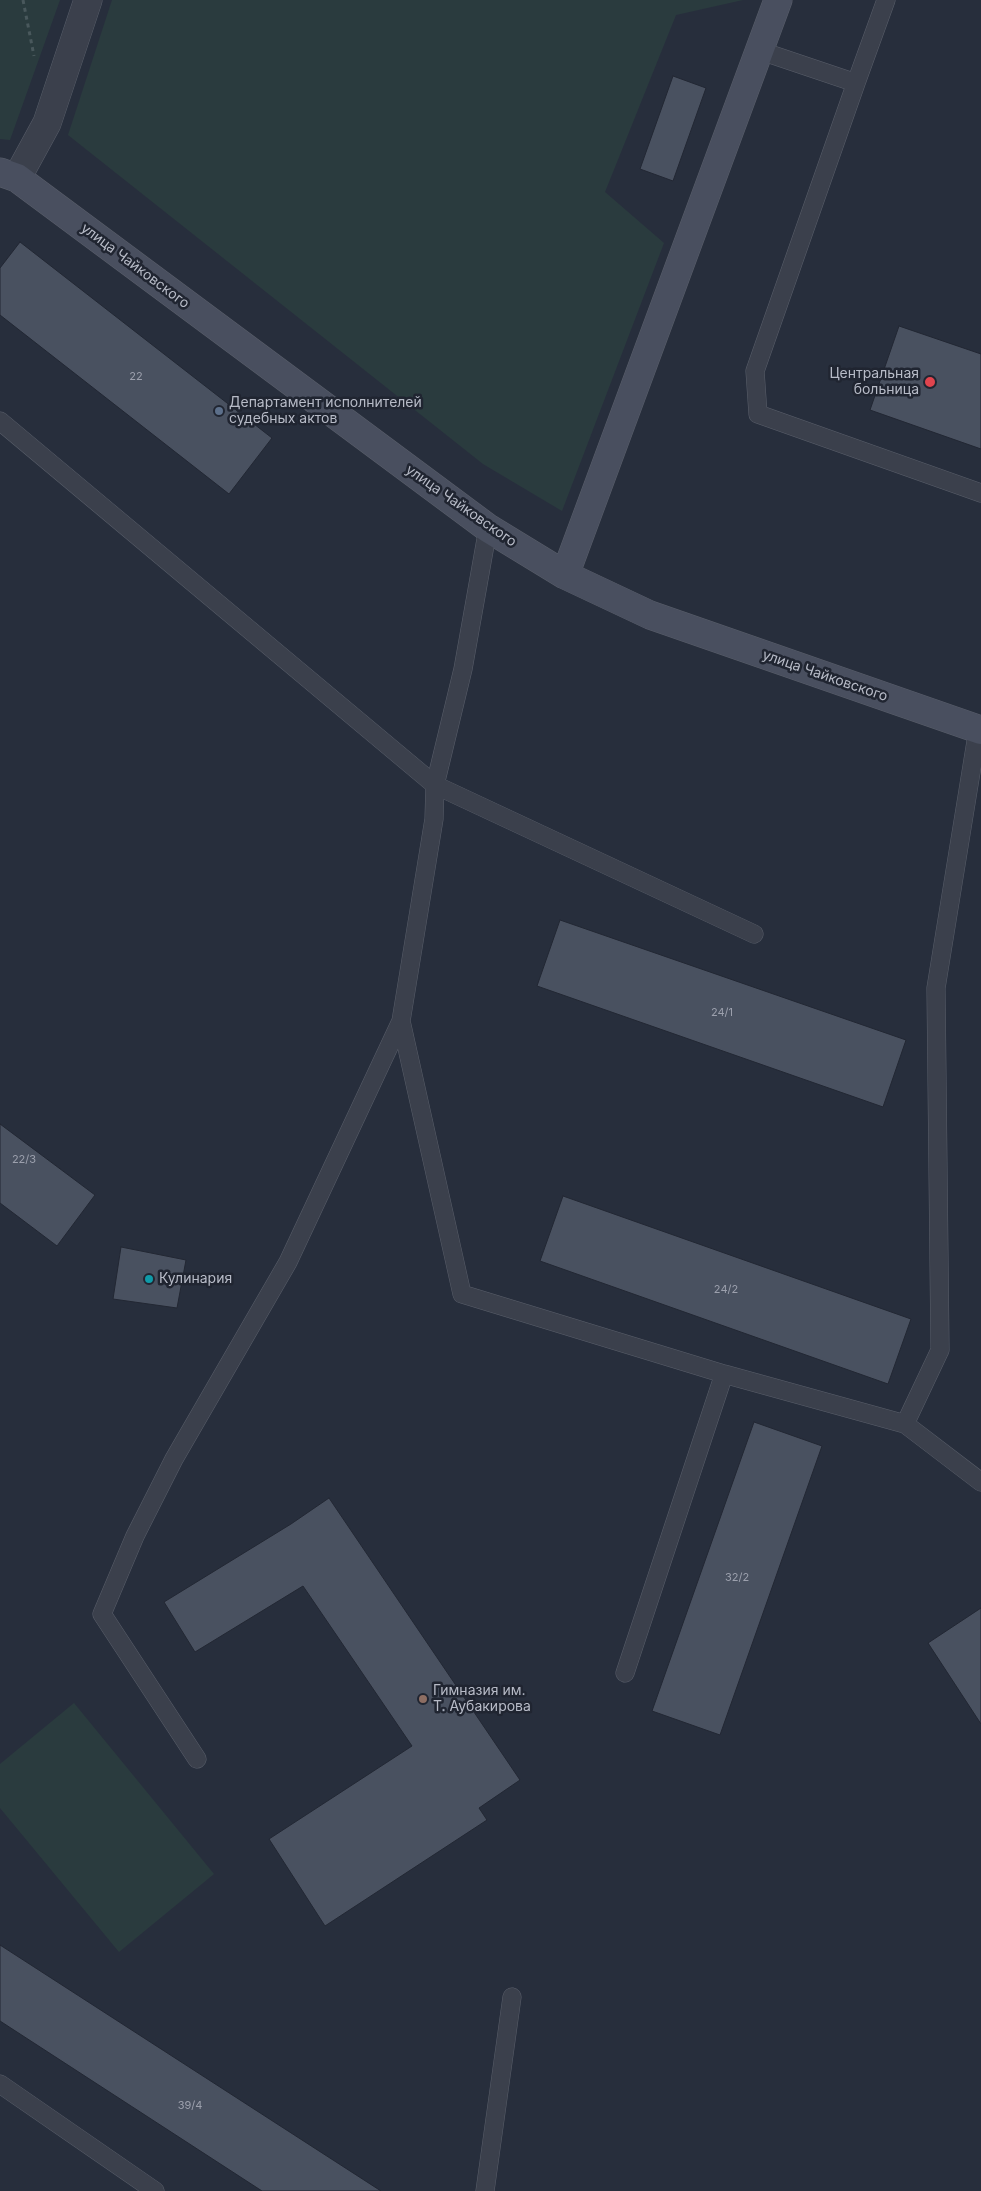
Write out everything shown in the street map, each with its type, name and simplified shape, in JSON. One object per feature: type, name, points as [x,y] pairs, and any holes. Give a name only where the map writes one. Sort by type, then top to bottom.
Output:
[{"type":"street","points":[[9,175],[47,123],[88,0]]},
{"type":"street","points":[[565,575],[761,51],[778,0]]},
{"type":"street","name":"улица Чайковского","points":[[9,175],[488,528],[565,575],[650,615],[980,730]]},
{"type":"lane","points":[[886,0],[755,370],[758,414],[981,493]]},
{"type":"lane","points":[[761,51],[856,84]]},
{"type":"lane","points":[[0,421],[435,785],[754,934]]},
{"type":"lane","points":[[196,1759],[102,1614],[135,1536],[174,1459],[288,1262],[401,1021],[434,819],[435,785],[463,669],[488,528]]},
{"type":"lane","points":[[905,1424],[940,1350],[936,988],[980,730]]},
{"type":"lane","points":[[401,1021],[462,1294],[724,1374],[905,1424],[981,1482]]},
{"type":"lane","points":[[625,1673],[724,1374]]},
{"type":"lane","points":[[486,2191],[512,1997]]},
{"type":"lane","points":[[0,2084],[155,2191]]},
{"type":"shaded area","points":[[0,0],[60,0],[10,140],[0,139]]},
{"type":"shaded area","points":[[112,0],[743,0],[676,15],[605,192],[664,243],[562,511],[483,464],[68,135]]},
{"type":"shaded area","points":[[74,1703],[214,1874],[119,1952],[0,1808],[0,1764]]},
{"type":"building","points":[[673,76],[706,88],[673,181],[640,169]]},
{"type":"building","points":[[20,242],[272,438],[229,494],[0,315],[0,268]]},
{"type":"building","name":"Центральная больница","points":[[899,326],[981,354],[981,449],[870,410]]},
{"type":"building","points":[[560,920],[906,1040],[883,1107],[537,986]]},
{"type":"building","points":[[0,1124],[95,1195],[57,1246],[0,1203]]},
{"type":"building","points":[[563,1196],[911,1319],[888,1384],[540,1261]]},
{"type":"building","name":"Кулинария","points":[[121,1247],[186,1260],[177,1308],[113,1299]]},
{"type":"building","points":[[754,1422],[822,1446],[720,1735],[652,1711]]},
{"type":"building","name":"Гимназия им. Т. Аубакирова","points":[[329,1498],[520,1780],[479,1808],[487,1820],[325,1926],[269,1839],[412,1746],[303,1586],[195,1652],[164,1602],[291,1524]]},
{"type":"building","points":[[981,1608],[981,1724],[928,1643]]},
{"type":"building","points":[[0,1945],[381,2191],[262,2191],[0,2021]]},
{"type":"place","name":"Центральная больница","points":[[930,382]]},
{"type":"place","name":"Департамент исполнителей судебных актов","points":[[219,411]]},
{"type":"place","name":"Кулинария","points":[[149,1279]]},
{"type":"place","name":"Гимназия им. Т. Аубакирова","points":[[423,1699]]}]
